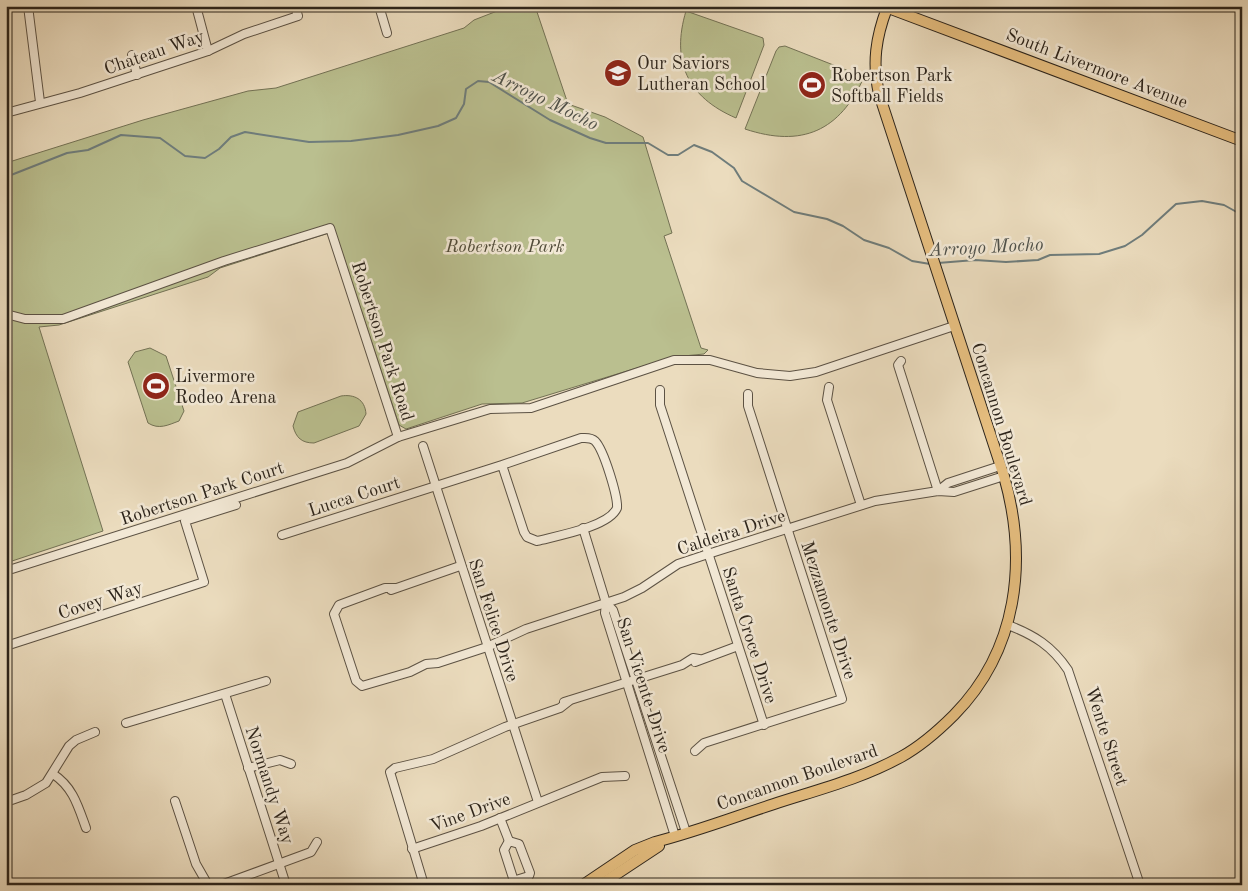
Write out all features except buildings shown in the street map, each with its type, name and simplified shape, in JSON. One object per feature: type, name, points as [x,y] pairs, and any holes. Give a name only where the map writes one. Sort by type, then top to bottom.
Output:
[{"type":"main road","name":"South Livermore Avenue","points":[[885,7],[1242,140]]},
{"type":"main road","name":"Concannon Boulevard","points":[[583,885],[635,850],[860,776],[910,752],[942,727],[981,683],[996,658],[1008,625],[1016,581],[1014,520],[1004,476],[928,247],[874,74],[877,36],[885,7]]},
{"type":"main road","name":"Concannon Boulevard","points":[[600,885],[672,837]]},
{"type":"street","points":[[28,6],[40,102]]},
{"type":"street","points":[[196,6],[208,51]]},
{"type":"street","name":"Chateau Way","points":[[6,113],[40,102],[80,93],[208,51],[244,34],[298,16],[295,6]]},
{"type":"street","points":[[379,6],[387,33]]},
{"type":"street","points":[[132,55],[137,74]]},
{"type":"street","name":"Robertson Park Road","points":[[6,314],[25,319],[62,320],[224,261],[330,228],[398,437],[490,409],[531,408],[674,360],[710,360],[756,373],[790,376],[816,372],[954,326]]},
{"type":"street","points":[[901,361],[898,365],[938,491]]},
{"type":"street","points":[[829,387],[827,400],[861,505]]},
{"type":"street","name":"Santa Croce Drive","points":[[660,390],[660,405],[764,725]]},
{"type":"street","name":"Mezzamonte Drive","points":[[748,394],[748,406],[842,699],[764,725]]},
{"type":"street","name":"Robertson Park Court","points":[[12,569],[347,463],[398,437]]},
{"type":"street","name":"Lucca Court","points":[[282,535],[581,438],[594,440],[604,461],[617,508],[612,517],[583,528]]},
{"type":"street","name":"San Felice Drive","points":[[423,446],[460,566],[538,802]]},
{"type":"street","points":[[502,465],[527,537],[537,541],[583,528],[606,603]]},
{"type":"street","name":"Caldeira Drive","points":[[938,491],[948,483],[1000,466]]},
{"type":"street","name":"Caldeira Drive","points":[[460,566],[395,588],[385,588],[338,605],[334,614],[356,681],[364,686],[410,672],[421,671],[438,663],[487,647],[526,629],[606,603],[642,588],[678,564],[861,505],[883,499],[938,491],[954,492],[1004,476]]},
{"type":"street","name":"Covey Way","points":[[6,646],[204,582],[185,521],[236,504]]},
{"type":"street","name":"San Vicente Drive","points":[[606,603],[613,610],[686,832]]},
{"type":"street","name":"San Vicente Drive","points":[[606,603],[605,613],[672,837]]},
{"type":"street","name":"Wente Street","points":[[1008,625],[1033,635],[1051,648],[1068,670],[1140,885]]},
{"type":"street","points":[[424,885],[390,772],[395,768],[424,760],[431,754],[440,755],[512,724],[560,708],[569,701],[682,665],[693,658],[699,659],[738,646]]},
{"type":"street","points":[[126,723],[183,704],[225,694],[266,681]]},
{"type":"street","name":"Normandy Way","points":[[225,694],[286,885]]},
{"type":"street","points":[[695,752],[704,743],[764,725]]},
{"type":"street","points":[[6,802],[36,790],[53,774],[69,746],[76,740],[95,732]]},
{"type":"street","points":[[248,768],[280,760],[291,764]]},
{"type":"street","points":[[53,774],[65,782],[76,801],[86,828]]},
{"type":"street","name":"Vine Drive","points":[[412,849],[500,818],[602,777],[625,776]]},
{"type":"street","points":[[175,802],[196,864],[208,885]]},
{"type":"street","points":[[500,818],[509,842]]},
{"type":"street","points":[[221,885],[311,852],[318,842]]},
{"type":"street","points":[[509,842],[519,844],[522,848],[529,876],[516,880],[513,878],[504,850],[509,842]]},
{"type":"green space","name":"Robertson Park","points":[[510,6],[535,6],[568,104],[605,117],[643,137],[672,233],[664,236],[701,348],[708,350],[704,354],[673,357],[522,403],[482,404],[406,429],[399,425],[335,231],[220,268],[208,277],[59,325],[39,327],[103,531],[6,563],[6,163],[143,120],[248,91],[276,88],[464,28],[474,20]]},
{"type":"green space","points":[[686,11],[763,38],[764,45],[736,118],[705,99],[687,75],[682,61],[681,46]]},
{"type":"green space","name":"Robertson Park Softball Fields","points":[[785,46],[864,77],[843,111],[831,122],[817,130],[801,135],[784,136],[745,129],[776,51],[779,47]]},
{"type":"green space","name":"Livermore Rodeo Arena","points":[[150,348],[166,356],[184,411],[179,421],[164,426],[148,423],[128,362],[135,352]]},
{"type":"green space","points":[[341,396],[354,397],[364,405],[366,414],[359,426],[314,443],[300,439],[293,426],[298,412]]},
{"type":"waterway","name":"Arroyo Mocho","points":[[6,177],[67,153],[88,150],[121,135],[160,138],[185,156],[205,158],[219,149],[231,137],[245,132],[309,142],[351,141],[398,135],[438,126],[456,118],[464,104],[466,89],[478,81],[489,82],[550,120],[590,138],[606,143],[648,143],[668,155],[678,155],[694,145],[712,152],[734,168],[742,181],[794,212],[827,219],[843,226],[864,240],[889,248],[912,261],[930,264]]},
{"type":"waterway","name":"Arroyo Mocho","points":[[938,263],[975,260],[1006,262],[1038,260],[1050,255],[1099,254],[1125,246],[1142,235],[1176,204],[1202,201],[1224,205],[1242,215]]},
{"type":"place","name":"Our Saviors Lutheran School","points":[[618,73]]},
{"type":"place","name":"Robertson Park Softball Fields","points":[[812,85]]},
{"type":"place","name":"Livermore Rodeo Arena","points":[[156,386]]}]
